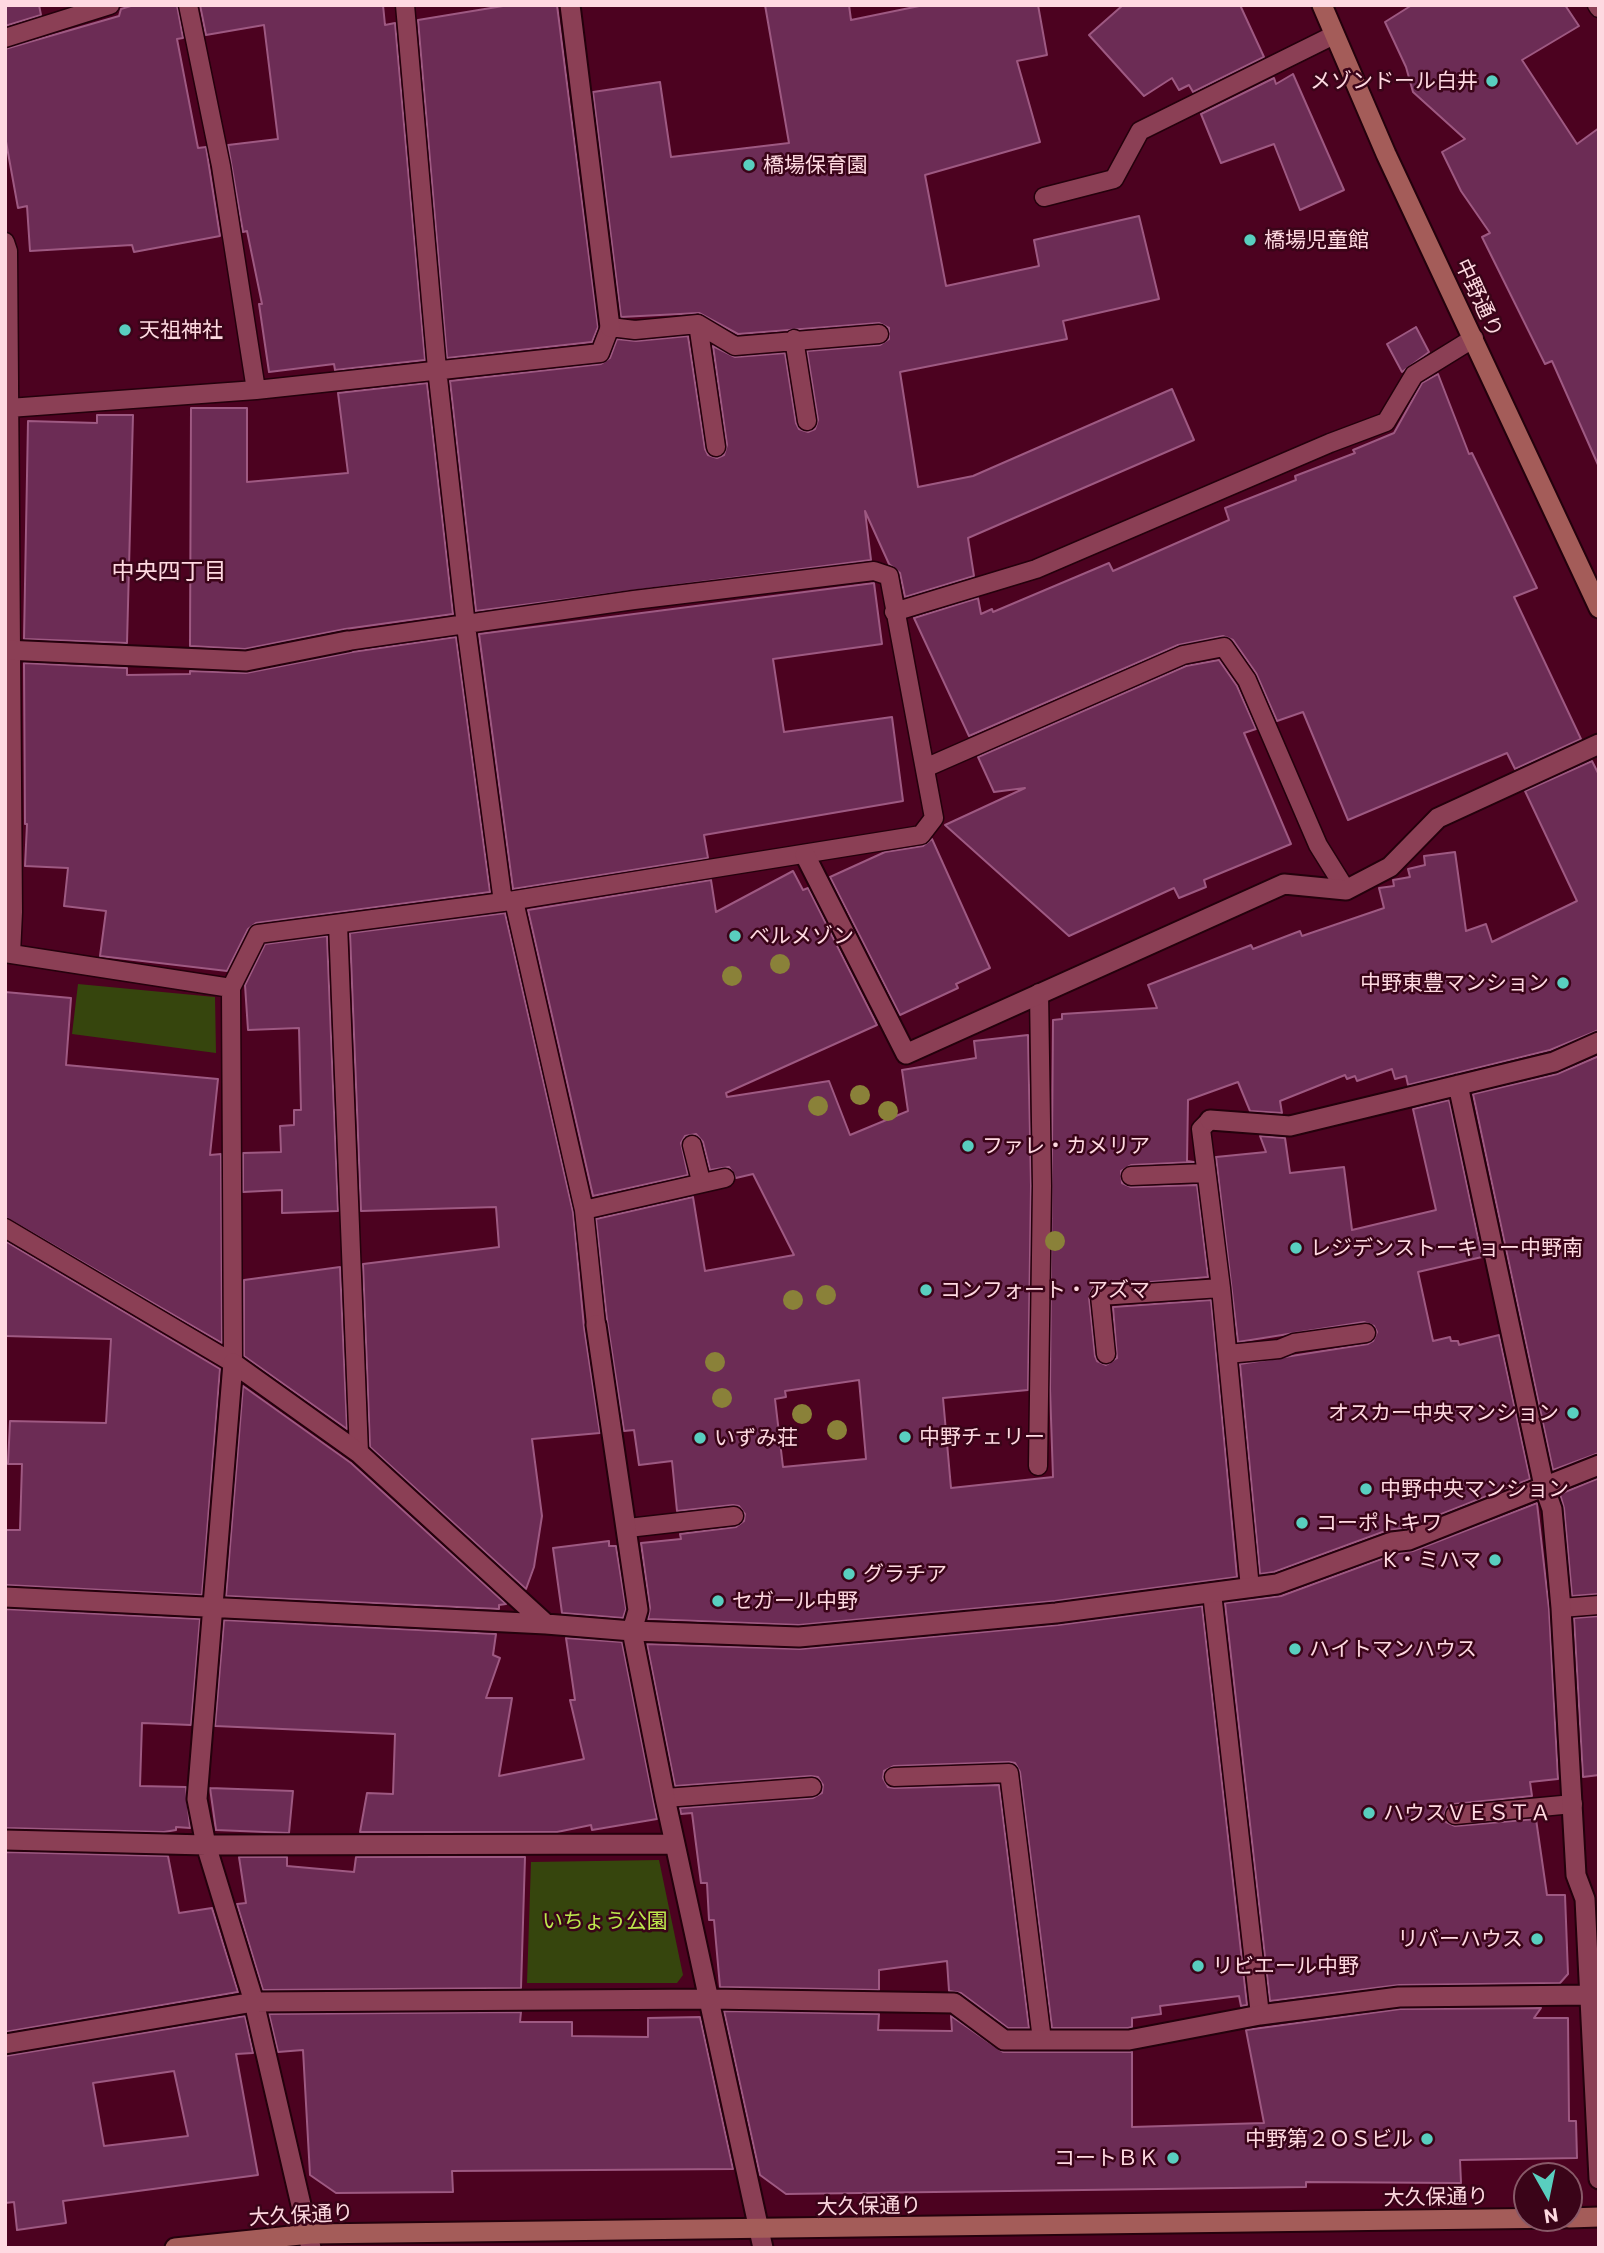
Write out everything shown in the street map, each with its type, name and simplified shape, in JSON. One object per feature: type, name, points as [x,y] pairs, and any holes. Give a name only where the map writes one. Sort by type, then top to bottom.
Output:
[{"type":"main road","name":"中野通り","points":[[1322,5],[1386,154],[1599,608]]},
{"type":"main road","name":"大久保通り","points":[[175,2248],[311,2241],[762,2239],[1513,2219]]},
{"type":"street","points":[[570,5],[610,327]]},
{"type":"street","points":[[7,650],[246,661],[347,641]]},
{"type":"street","points":[[805,855],[906,1054],[1284,884],[1346,890],[1390,867],[1438,818],[1599,744]]},
{"type":"street","points":[[1210,1119],[1290,1126],[1554,1062],[1599,1042]]},
{"type":"street","points":[[1458,1085],[1544,1486],[1552,1508],[1561,1608],[1576,1875],[1585,1899],[1596,2064],[1599,2179]]},
{"type":"street","points":[[596,1325],[638,1610],[632,1631],[665,1798],[762,2239]]},
{"type":"street","points":[[233,1363],[359,1453],[546,1624]]},
{"type":"street","points":[[233,1363],[197,1799],[206,1845],[254,2002],[311,2241]]},
{"type":"street","points":[[5,1597],[546,1624],[632,1631],[799,1637],[1056,1613],[1277,1584],[1392,1542],[1409,1539],[1599,1465]]},
{"type":"street","points":[[5,1840],[206,1845],[675,1844]]},
{"type":"street","points":[[5,2044],[254,2002],[710,1999],[954,2003],[1004,2040],[1129,2040],[1260,2015],[1399,1997],[1590,1995]]},
{"type":"lane","points":[[5,38],[110,5]]},
{"type":"lane","points":[[188,5],[221,166],[257,390]]},
{"type":"lane","points":[[405,5],[437,369],[466,626],[509,902],[584,1210],[596,1325]]},
{"type":"lane","points":[[1044,197],[1114,179],[1140,131],[1334,35]]},
{"type":"lane","points":[[5,242],[8,251],[7,650],[13,912],[8,953],[232,988]]},
{"type":"lane","points":[[9,408],[257,390],[600,353],[610,327],[635,330],[698,324],[735,346],[879,334]]},
{"type":"lane","points":[[698,324],[716,447]]},
{"type":"lane","points":[[894,612],[1036,569],[1330,443],[1386,422],[1414,375],[1474,338]]},
{"type":"lane","points":[[794,339],[807,421]]},
{"type":"lane","points":[[233,1363],[232,988],[258,933],[509,902],[805,855],[921,835],[934,818],[889,576],[874,571],[634,600],[347,641]]},
{"type":"lane","points":[[925,768],[1183,656],[1224,647],[1247,680],[1318,845],[1346,890]]},
{"type":"lane","points":[[338,924],[359,1453]]},
{"type":"lane","points":[[1038,1466],[1042,1186],[1039,993]]},
{"type":"lane","points":[[1210,1119],[1200,1129],[1221,1288],[1250,1588]]},
{"type":"lane","points":[[692,1145],[701,1181]]},
{"type":"lane","points":[[1131,1176],[1205,1173]]},
{"type":"lane","points":[[584,1210],[701,1181],[725,1178]]},
{"type":"lane","points":[[5,1228],[233,1363]]},
{"type":"lane","points":[[1105,1354],[1100,1296],[1221,1288]]},
{"type":"lane","points":[[1228,1354],[1279,1349],[1294,1343],[1366,1334]]},
{"type":"lane","points":[[628,1528],[734,1516]]},
{"type":"lane","points":[[1212,1593],[1260,2015]]},
{"type":"lane","points":[[1561,1608],[1599,1605]]},
{"type":"lane","points":[[894,1777],[1009,1773],[1042,2040]]},
{"type":"lane","points":[[665,1798],[811,1787]]},
{"type":"lane","points":[[1455,1815],[1573,1804]]},
{"type":"green space","points":[[78,984],[215,997],[216,1053],[72,1034]]},
{"type":"green space","name":"いちょう公園","points":[[659,1860],[683,1975],[677,1983],[527,1983],[531,1862]]},
{"type":"building","points":[[5,5],[39,5],[41,15],[5,26]]},
{"type":"building","points":[[134,5],[177,5],[183,38],[177,39],[198,148],[206,147],[220,236],[134,252],[132,245],[30,251],[27,206],[18,208],[5,136],[5,49],[119,16],[121,9]]},
{"type":"building","points":[[200,5],[383,5],[385,25],[395,23],[425,360],[335,370],[334,364],[269,372],[259,304],[262,304],[247,231],[243,232],[228,145],[278,139],[264,25],[206,35]]},
{"type":"building","points":[[509,5],[557,5],[598,327],[592,342],[447,358],[418,20]]},
{"type":"building","points":[[765,5],[849,5],[851,20],[924,5],[1038,5],[1047,55],[1017,61],[1040,142],[925,175],[946,286],[1039,266],[1034,240],[1139,216],[1159,299],[1063,321],[1067,339],[900,372],[918,487],[973,476],[1172,389],[1194,440],[968,538],[974,576],[905,597],[900,573],[889,564],[865,511],[871,560],[476,611],[450,381],[601,364],[610,358],[617,339],[636,341],[688,336],[705,449],[708,455],[717,458],[724,455],[727,445],[713,346],[735,357],[785,353],[796,423],[799,429],[808,432],[815,429],[818,420],[807,351],[880,345],[889,339],[889,328],[879,323],[738,334],[699,313],[621,317],[593,92],[660,82],[671,157],[789,143]]},
{"type":"building","points":[[1123,5],[1240,5],[1264,57],[1193,92],[1189,85],[1179,90],[1172,78],[1144,96],[1089,35]]},
{"type":"building","points":[[1412,5],[1565,5],[1579,26],[1522,60],[1577,144],[1599,128],[1599,467],[1552,361],[1545,364],[1482,237],[1490,233],[1461,191],[1442,152],[1465,139],[1413,92],[1406,67],[1385,22]]},
{"type":"building","points":[[1293,74],[1344,190],[1300,210],[1274,144],[1221,163],[1201,114],[1274,78],[1276,84]]},
{"type":"building","points":[[1416,327],[1429,352],[1402,372],[1387,344]]},
{"type":"building","points":[[1438,374],[1469,454],[1472,453],[1537,588],[1514,597],[1581,739],[1515,769],[1507,753],[1348,820],[1303,712],[1277,721],[1256,673],[1233,640],[1223,636],[1178,645],[969,736],[914,618],[978,598],[981,614],[992,609],[993,612],[1109,563],[1113,571],[1229,520],[1225,508],[1296,480],[1295,476],[1355,453],[1353,450],[1394,433],[1422,383]]},
{"type":"building","points":[[427,383],[453,614],[345,629],[245,649],[190,646],[191,408],[247,408],[247,482],[348,473],[338,393]]},
{"type":"building","points":[[97,415],[133,415],[127,643],[24,639],[28,421],[97,423]]},
{"type":"building","points":[[874,583],[882,644],[773,659],[784,732],[892,717],[903,801],[704,835],[708,858],[513,889],[479,634]]},
{"type":"building","points":[[456,637],[490,892],[256,923],[248,929],[227,971],[100,956],[106,911],[64,906],[68,868],[25,866],[27,824],[24,663],[127,668],[127,675],[190,674],[190,671],[246,673],[352,652]]},
{"type":"building","points":[[1219,660],[1237,686],[1256,729],[1244,733],[1291,844],[1204,880],[1206,887],[1179,898],[1174,888],[1069,936],[945,825],[1025,788],[994,792],[978,757],[1186,666]]},
{"type":"building","points":[[1592,761],[1599,775],[1599,1030],[1550,1050],[1408,1085],[1406,1076],[1395,1079],[1392,1069],[1357,1081],[1355,1076],[1347,1079],[1345,1075],[1280,1101],[1282,1113],[1250,1111],[1238,1082],[1188,1100],[1187,1161],[1194,1162],[1131,1165],[1121,1171],[1122,1183],[1131,1187],[1197,1185],[1208,1277],[1093,1287],[1089,1297],[1095,1356],[1097,1361],[1106,1365],[1117,1358],[1113,1307],[1211,1300],[1237,1577],[1055,1601],[799,1625],[648,1619],[650,1608],[641,1543],[681,1539],[680,1534],[736,1527],[744,1521],[745,1514],[739,1506],[733,1505],[677,1511],[672,1461],[639,1465],[634,1430],[624,1431],[607,1320],[596,1219],[693,1197],[705,1271],[794,1255],[753,1174],[736,1178],[729,1167],[710,1170],[703,1142],[696,1134],[685,1136],[681,1143],[688,1175],[593,1196],[528,910],[711,880],[716,912],[793,871],[803,890],[808,888],[877,1025],[726,1093],[727,1097],[829,1081],[850,1135],[908,1111],[902,1070],[976,1058],[974,1041],[1028,1035],[1031,1186],[1028,1390],[943,1398],[951,1488],[1053,1477],[1050,1389],[1053,1020],[1062,1019],[1062,1014],[1157,1008],[1148,985],[1251,945],[1253,949],[1300,931],[1302,936],[1384,908],[1379,888],[1394,886],[1393,880],[1410,877],[1408,869],[1425,865],[1424,856],[1455,852],[1466,931],[1486,924],[1492,942],[1577,901],[1525,791]],"holes":[[[859,1380],[866,1459],[783,1467],[775,1399],[786,1397],[785,1391]]]},
{"type":"building","points":[[932,839],[990,968],[956,984],[958,988],[900,1015],[830,877],[885,852],[923,846]]},
{"type":"building","points":[[505,913],[573,1212],[584,1327],[600,1433],[532,1439],[542,1516],[534,1567],[526,1589],[370,1447],[363,1264],[499,1247],[496,1207],[361,1211],[350,933]]},
{"type":"building","points":[[327,936],[338,1211],[282,1213],[282,1190],[243,1192],[243,1153],[281,1152],[280,1126],[294,1125],[294,1110],[301,1110],[299,1028],[248,1030],[245,985],[265,944]]},
{"type":"building","points":[[5,992],[71,998],[66,1065],[218,1079],[210,1155],[221,1154],[222,1343],[5,1217]]},
{"type":"building","points":[[1599,1056],[1599,1453],[1553,1470],[1473,1094],[1557,1074]]},
{"type":"building","points":[[1449,1100],[1482,1257],[1418,1272],[1433,1341],[1450,1337],[1451,1341],[1458,1341],[1459,1345],[1499,1335],[1530,1479],[1406,1528],[1388,1530],[1274,1572],[1260,1574],[1240,1364],[1368,1344],[1373,1341],[1377,1332],[1374,1326],[1364,1322],[1238,1342],[1216,1157],[1266,1152],[1260,1136],[1285,1138],[1290,1173],[1344,1167],[1352,1230],[1436,1210],[1413,1109]]},
{"type":"building","points":[[5,1241],[220,1369],[202,1595],[5,1585],[5,1530],[20,1530],[22,1464],[8,1464],[10,1421],[106,1423],[111,1339],[5,1336]]},
{"type":"building","points":[[340,1267],[347,1429],[244,1356],[244,1280]]},
{"type":"building","points":[[243,1386],[351,1463],[506,1604],[499,1605],[499,1609],[226,1596]]},
{"type":"building","points":[[1599,1478],[1599,1594],[1572,1596],[1564,1508],[1560,1494]]},
{"type":"building","points":[[1537,1503],[1549,1609],[1558,1779],[1530,1782],[1532,1796],[1454,1804],[1448,1806],[1444,1815],[1446,1822],[1455,1826],[1536,1819],[1547,1895],[1565,1895],[1568,1974],[1560,1983],[1399,1985],[1270,2001],[1225,1603],[1281,1596],[1395,1554],[1413,1551]]},
{"type":"building","points":[[609,1541],[609,1546],[616,1546],[626,1609],[623,1618],[562,1613],[553,1548]]},
{"type":"building","points":[[1202,1606],[1247,2005],[1241,2006],[1239,1996],[1160,2006],[1161,2014],[1132,2018],[1132,2027],[1128,2028],[1052,2028],[1020,1772],[1015,1763],[1009,1762],[894,1766],[884,1771],[883,1778],[888,1787],[894,1788],[999,1785],[1029,2028],[1008,2028],[961,1993],[949,1991],[947,1961],[879,1970],[879,1990],[720,1987],[714,1920],[709,1920],[707,1883],[701,1883],[692,1813],[681,1814],[680,1808],[813,1798],[822,1793],[823,1785],[818,1777],[811,1776],[675,1786],[647,1644],[800,1649],[1058,1625]]},
{"type":"building","points":[[5,1609],[200,1619],[191,1725],[142,1723],[140,1786],[186,1787],[190,1828],[176,1827],[176,1830],[164,1832],[5,1828]]},
{"type":"building","points":[[1599,1616],[1599,1775],[1583,1777],[1574,1618]]},
{"type":"building","points":[[224,1620],[496,1634],[493,1655],[500,1658],[486,1698],[512,1698],[499,1776],[584,1759],[570,1700],[575,1700],[566,1638],[622,1642],[657,1819],[592,1830],[591,1825],[557,1832],[360,1832],[367,1793],[393,1794],[395,1734],[215,1726]]},
{"type":"building","points":[[210,1788],[293,1791],[289,1833],[216,1830]]},
{"type":"building","points":[[5,1852],[168,1856],[179,1913],[212,1908],[238,1992],[5,2032]]},
{"type":"building","points":[[239,1857],[287,1857],[287,1866],[354,1872],[356,1857],[525,1857],[521,1988],[263,1990],[237,1904],[246,1903]]},
{"type":"building","points":[[1541,2008],[1534,2018],[1568,2018],[1569,2121],[1576,2121],[1577,2158],[1460,2160],[1461,2183],[1306,2182],[1306,2187],[786,2194],[760,2175],[724,2011],[879,2014],[878,2030],[952,2031],[951,2016],[1003,2052],[1132,2052],[1132,2127],[1264,2123],[1246,2030],[1400,2009]]},
{"type":"building","points":[[521,2012],[520,2022],[572,2022],[572,2036],[648,2037],[648,2018],[700,2017],[733,2169],[452,2171],[453,2192],[336,2193],[310,2175],[303,2050],[278,2052],[269,2014]]},
{"type":"building","points":[[245,2016],[253,2053],[236,2054],[258,2175],[63,2201],[66,2223],[17,2230],[14,2202],[5,2203],[5,2056]],"holes":[[[174,2071],[188,2136],[104,2146],[93,2083]]]},
{"type":"place","name":"メゾンドール白井","points":[[1492,81]]},
{"type":"place","name":"橋場保育園","points":[[749,165]]},
{"type":"place","name":"橋場児童館","points":[[1250,240]]},
{"type":"place","name":"天祖神社","points":[[125,330]]},
{"type":"place","name":"ベルメゾン","points":[[735,936]]},
{"type":"place","name":"中野東豊マンション","points":[[1563,983]]},
{"type":"place","name":"ファレ・カメリア","points":[[968,1146]]},
{"type":"place","name":"レジデンストーキョー中野南","points":[[1296,1248]]},
{"type":"place","name":"コンフォート・アズマ","points":[[926,1290]]},
{"type":"place","name":"オスカー中央マンション","points":[[1573,1413]]},
{"type":"place","name":"中野チェリー","points":[[905,1437]]},
{"type":"place","name":"いずみ荘","points":[[700,1438]]},
{"type":"place","name":"中野中央マンション","points":[[1366,1489]]},
{"type":"place","name":"コーポトキワ","points":[[1302,1523]]},
{"type":"place","name":"K・ミハマ","points":[[1495,1560]]},
{"type":"place","name":"グラチア","points":[[849,1574]]},
{"type":"place","name":"セガール中野","points":[[718,1601]]},
{"type":"place","name":"ハイトマンハウス","points":[[1295,1649]]},
{"type":"place","name":"ハウスＶＥＳＴＡ","points":[[1369,1813]]},
{"type":"place","name":"リバーハウス","points":[[1537,1939]]},
{"type":"place","name":"リビエール中野","points":[[1198,1966]]},
{"type":"place","name":"中野第２ＯＳビル","points":[[1427,2139]]},
{"type":"place","name":"コートＢＫ","points":[[1173,2158]]},
{"type":"district","name":"中央四丁目","points":[[169,571]]}]
